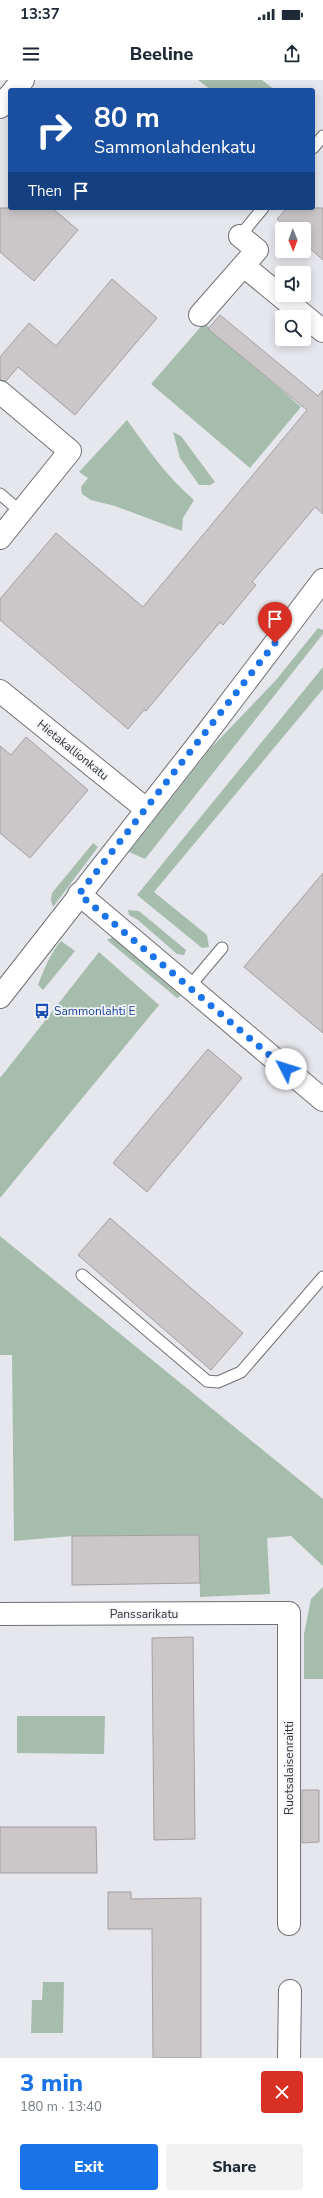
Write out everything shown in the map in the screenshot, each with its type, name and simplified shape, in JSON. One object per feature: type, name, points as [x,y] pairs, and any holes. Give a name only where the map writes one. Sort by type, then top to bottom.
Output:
[{"type":"street","points":[[16,88],[23,80]]},
{"type":"street","points":[[0,107],[8,97]]},
{"type":"street","points":[[200,315],[257,250],[240,236]]},
{"type":"street","points":[[244,266],[323,331]]},
{"type":"street","points":[[0,392],[70,451],[0,538]]},
{"type":"street","points":[[0,997],[146,809],[320,592]]},
{"type":"street","name":"Hietakallionkatu","points":[[0,691],[146,809]]},
{"type":"street","points":[[79,894],[323,1100]]},
{"type":"street","name":"Panssarikatu","points":[[0,1614],[289,1613]]},
{"type":"street","name":"Ruotsalaisenraitti","points":[[289,1613],[289,1924]]},
{"type":"street","points":[[290,1991],[290,2058]]},
{"type":"lane","points":[[315,146],[323,136]]},
{"type":"lane","points":[[240,236],[261,210]]},
{"type":"lane","points":[[0,494],[21,512]]},
{"type":"lane","points":[[189,987],[222,948]]},
{"type":"lane","points":[[82,1275],[208,1381],[218,1382],[241,1372],[323,1277]]},
{"type":"green space","points":[[198,80],[262,80],[272,88],[208,88]]},
{"type":"green space","points":[[204,323],[301,407],[250,468],[151,384]]},
{"type":"green space","points":[[127,420],[166,472],[194,500],[183,518],[182,531],[115,506],[91,500],[82,494],[81,487],[88,478],[79,472]]},
{"type":"green space","points":[[173,432],[181,436],[215,482],[210,485],[199,485],[180,458]]},
{"type":"green space","points":[[318,628],[323,630],[323,634],[145,859],[129,852],[210,749],[276,680]]},
{"type":"green space","points":[[323,667],[323,689],[154,892],[207,935],[209,947],[202,948],[137,895]]},
{"type":"green space","points":[[93,843],[98,847],[53,907],[51,900],[52,893]]},
{"type":"green space","points":[[128,910],[139,911],[186,950],[184,955],[177,954],[138,920],[129,915]]},
{"type":"green space","points":[[113,937],[181,996],[177,998],[107,940]]},
{"type":"green space","points":[[61,941],[75,951],[43,990],[38,985],[50,956]]},
{"type":"green space","points":[[99,952],[159,1005],[0,1198],[0,1078]]},
{"type":"green space","points":[[0,1236],[323,1499],[323,1566],[291,1536],[267,1538],[270,1594],[200,1597],[199,1535],[72,1536],[14,1541],[12,1355],[0,1355]]},
{"type":"green space","points":[[323,1587],[323,1679],[304,1679],[304,1634],[311,1599]]},
{"type":"green space","points":[[17,1716],[105,1716],[104,1754],[17,1753]]},
{"type":"green space","points":[[43,1982],[64,1982],[63,2033],[31,2033],[32,2000],[42,2000]]},
{"type":"building","points":[[0,208],[8,208],[8,210],[54,210],[78,230],[34,281],[0,252]]},
{"type":"building","points":[[315,208],[323,208],[323,260],[311,249],[311,222],[280,222],[277,219],[285,210],[315,210]]},
{"type":"building","points":[[112,279],[157,318],[75,415],[18,367],[6,381],[0,380],[0,357],[29,323],[56,346]]},
{"type":"building","points":[[220,315],[318,396],[323,390],[323,514],[315,507],[252,582],[256,585],[223,625],[220,622],[146,711],[144,710],[128,729],[0,620],[0,599],[56,533],[143,607],[307,410],[208,329]]},
{"type":"building","points":[[26,737],[88,790],[30,858],[0,833],[0,746],[11,755]]},
{"type":"building","points":[[323,873],[323,1033],[244,967]]},
{"type":"building","points":[[208,1049],[242,1078],[147,1192],[113,1163]]},
{"type":"building","points":[[110,1218],[243,1333],[211,1370],[78,1255]]},
{"type":"building","points":[[199,1535],[200,1583],[72,1585],[72,1536]]},
{"type":"building","points":[[193,1637],[195,1839],[154,1840],[152,1638]]},
{"type":"building","points":[[302,1790],[319,1790],[319,1842],[302,1843]]},
{"type":"building","points":[[0,1827],[96,1827],[97,1873],[0,1873]]},
{"type":"building","points":[[108,1892],[131,1892],[131,1899],[201,1898],[201,2058],[153,2058],[152,1929],[108,1929]]},
{"type":"place","name":"Sammonlahti E","points":[[42,1011]]},
{"type":"route","points":[[275,643],[203,738],[79,894],[286,1069]]}]
